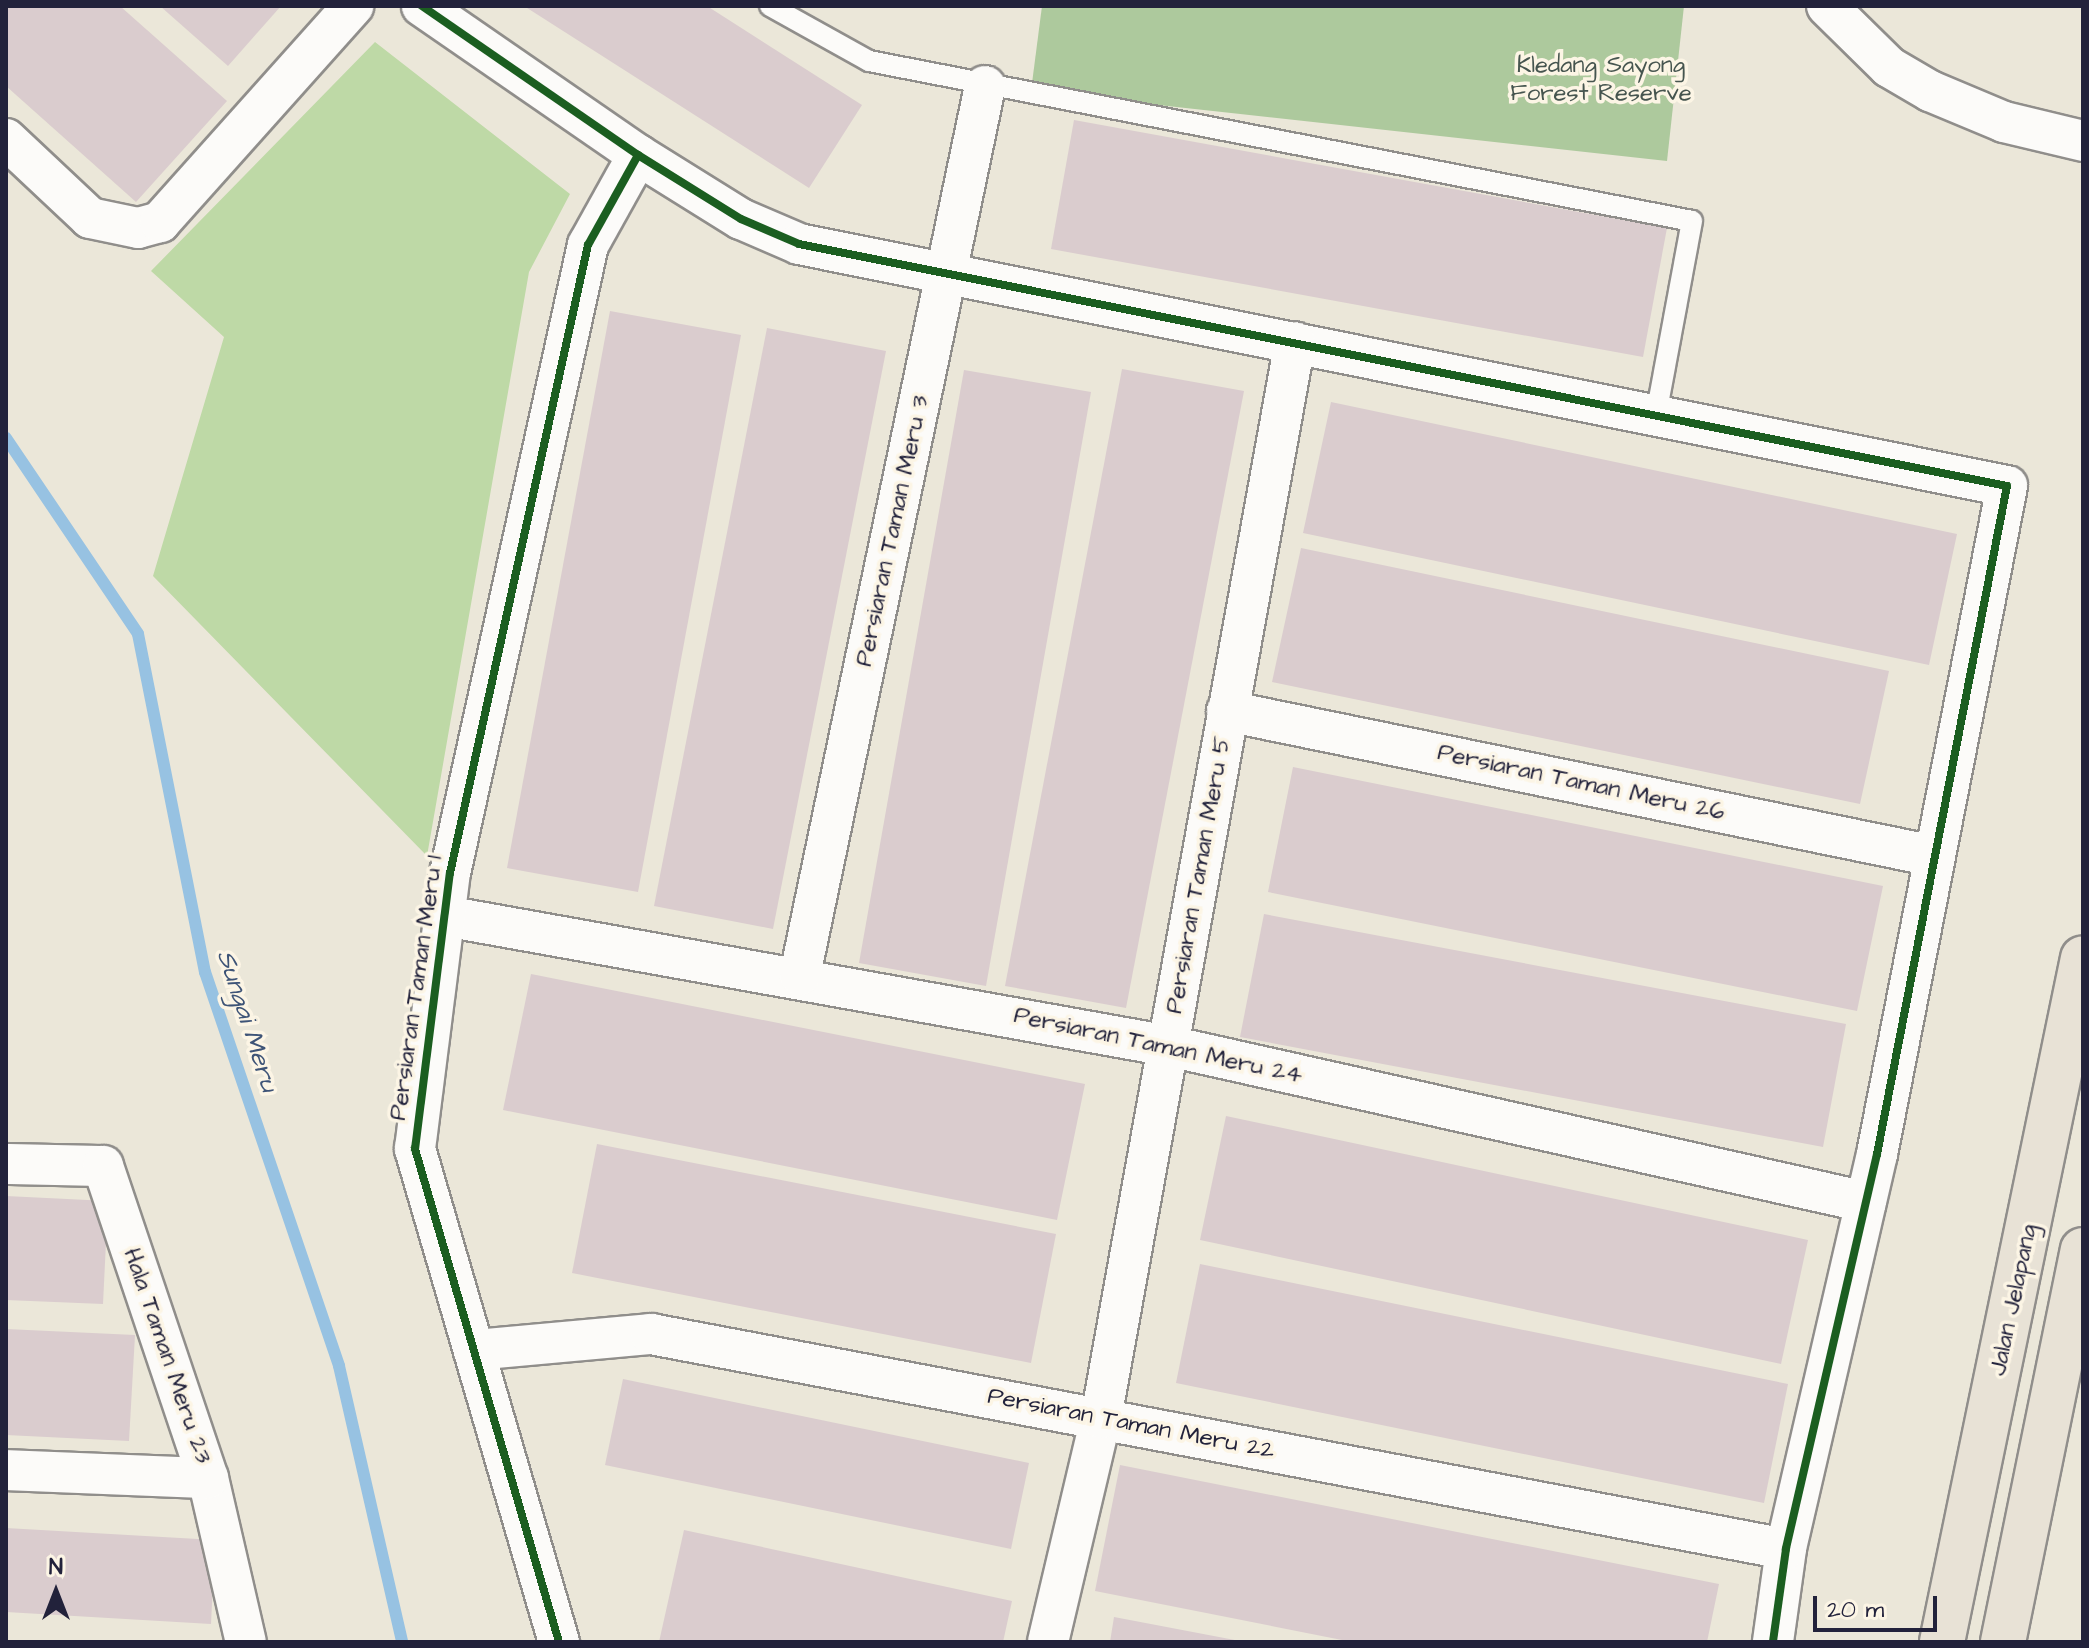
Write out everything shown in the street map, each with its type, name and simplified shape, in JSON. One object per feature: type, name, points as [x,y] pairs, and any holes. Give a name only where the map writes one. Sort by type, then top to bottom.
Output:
[{"type":"main road","name":"Jalan Jelapang","points":[[1942,1642],[2083,958]]},
{"type":"main road","points":[[2003,1642],[2083,1250]]},
{"type":"street","points":[[6,139],[90,218],[138,228],[160,222],[353,6]]},
{"type":"street","points":[[422,6],[638,155],[772,235],[947,275],[2007,486],[1866,1202],[1786,1549],[1773,1642]]},
{"type":"street","points":[[1827,6],[1889,67],[1930,91],[2004,122],[2083,141]]},
{"type":"street","points":[[1854,6],[1887,40],[1940,74],[2083,119]]},
{"type":"street","name":"Persiaran Taman Meru 3","points":[[800,975],[985,86]]},
{"type":"street","name":"Persiaran Taman Meru 1","points":[[559,1642],[415,1149],[445,916],[588,245],[638,155]]},
{"type":"street","name":"Persiaran Taman Meru 5","points":[[1048,1642],[1101,1418],[1295,342]]},
{"type":"street","name":"Persiaran Taman Meru 26","points":[[1227,711],[1934,856]]},
{"type":"street","name":"Persiaran Taman Meru 24","points":[[445,916],[800,975],[1169,1046],[1866,1202]]},
{"type":"street","name":"Hala Taman Meru 23","points":[[6,1164],[103,1166],[208,1478],[246,1642]]},
{"type":"street","name":"Persiaran Taman Meru 22","points":[[474,1350],[651,1334],[1786,1549]]},
{"type":"street","points":[[6,1470],[208,1478]]},
{"type":"lane","points":[[770,6],[869,61],[985,86],[1692,221],[1656,415]]},
{"type":"green space","name":"Kledang Sayong Forest Reserve","points":[[1042,6],[1684,6],[1667,161],[1031,91]]},
{"type":"green space","points":[[375,42],[570,194],[529,272],[427,856],[153,576],[224,337],[151,271]]},
{"type":"building","points":[[6,6],[120,6],[227,101],[136,202],[6,86]]},
{"type":"building","points":[[160,6],[281,6],[228,66]]},
{"type":"building","points":[[524,6],[707,6],[862,105],[809,188]]},
{"type":"building","points":[[1074,120],[1667,228],[1643,357],[1051,249]]},
{"type":"building","points":[[610,311],[741,335],[638,892],[507,868]]},
{"type":"building","points":[[767,328],[886,351],[773,929],[654,906]]},
{"type":"building","points":[[1122,369],[1244,391],[1126,1008],[1005,986]]},
{"type":"building","points":[[964,370],[1091,392],[986,986],[859,963]]},
{"type":"building","points":[[1331,402],[1957,534],[1929,665],[1303,533]]},
{"type":"building","points":[[1301,548],[1889,671],[1860,804],[1272,682]]},
{"type":"building","points":[[1293,767],[1883,886],[1857,1011],[1268,892]]},
{"type":"building","points":[[1264,914],[1846,1024],[1823,1147],[1240,1037]]},
{"type":"building","points":[[531,974],[1085,1084],[1057,1220],[503,1110]]},
{"type":"building","points":[[1226,1116],[1808,1240],[1781,1364],[1200,1240]]},
{"type":"building","points":[[597,1144],[1056,1234],[1031,1363],[572,1273]]},
{"type":"building","points":[[6,1196],[108,1201],[103,1304],[6,1300]]},
{"type":"building","points":[[1200,1264],[1788,1384],[1764,1503],[1176,1383]]},
{"type":"building","points":[[6,1329],[135,1335],[129,1441],[6,1435]]},
{"type":"building","points":[[623,1379],[1029,1463],[1011,1549],[605,1465]]},
{"type":"building","points":[[1120,1465],[1719,1584],[1707,1642],[1352,1642],[1095,1591]]},
{"type":"building","points":[[6,1528],[215,1540],[211,1624],[6,1612]]},
{"type":"building","points":[[684,1530],[1012,1601],[1003,1642],[659,1642]]},
{"type":"building","points":[[1114,1617],[1240,1641],[1240,1642],[1110,1642]]},
{"type":"waterway","name":"Sungai Meru","points":[[6,438],[138,634],[205,972],[339,1366],[402,1642]]},
{"type":"cycle path","points":[[422,6],[638,155],[741,219],[799,244],[2007,486],[1877,1154],[1786,1549],[1773,1642]]},
{"type":"cycle path","points":[[559,1642],[415,1149],[450,873],[588,245],[638,155]]}]
